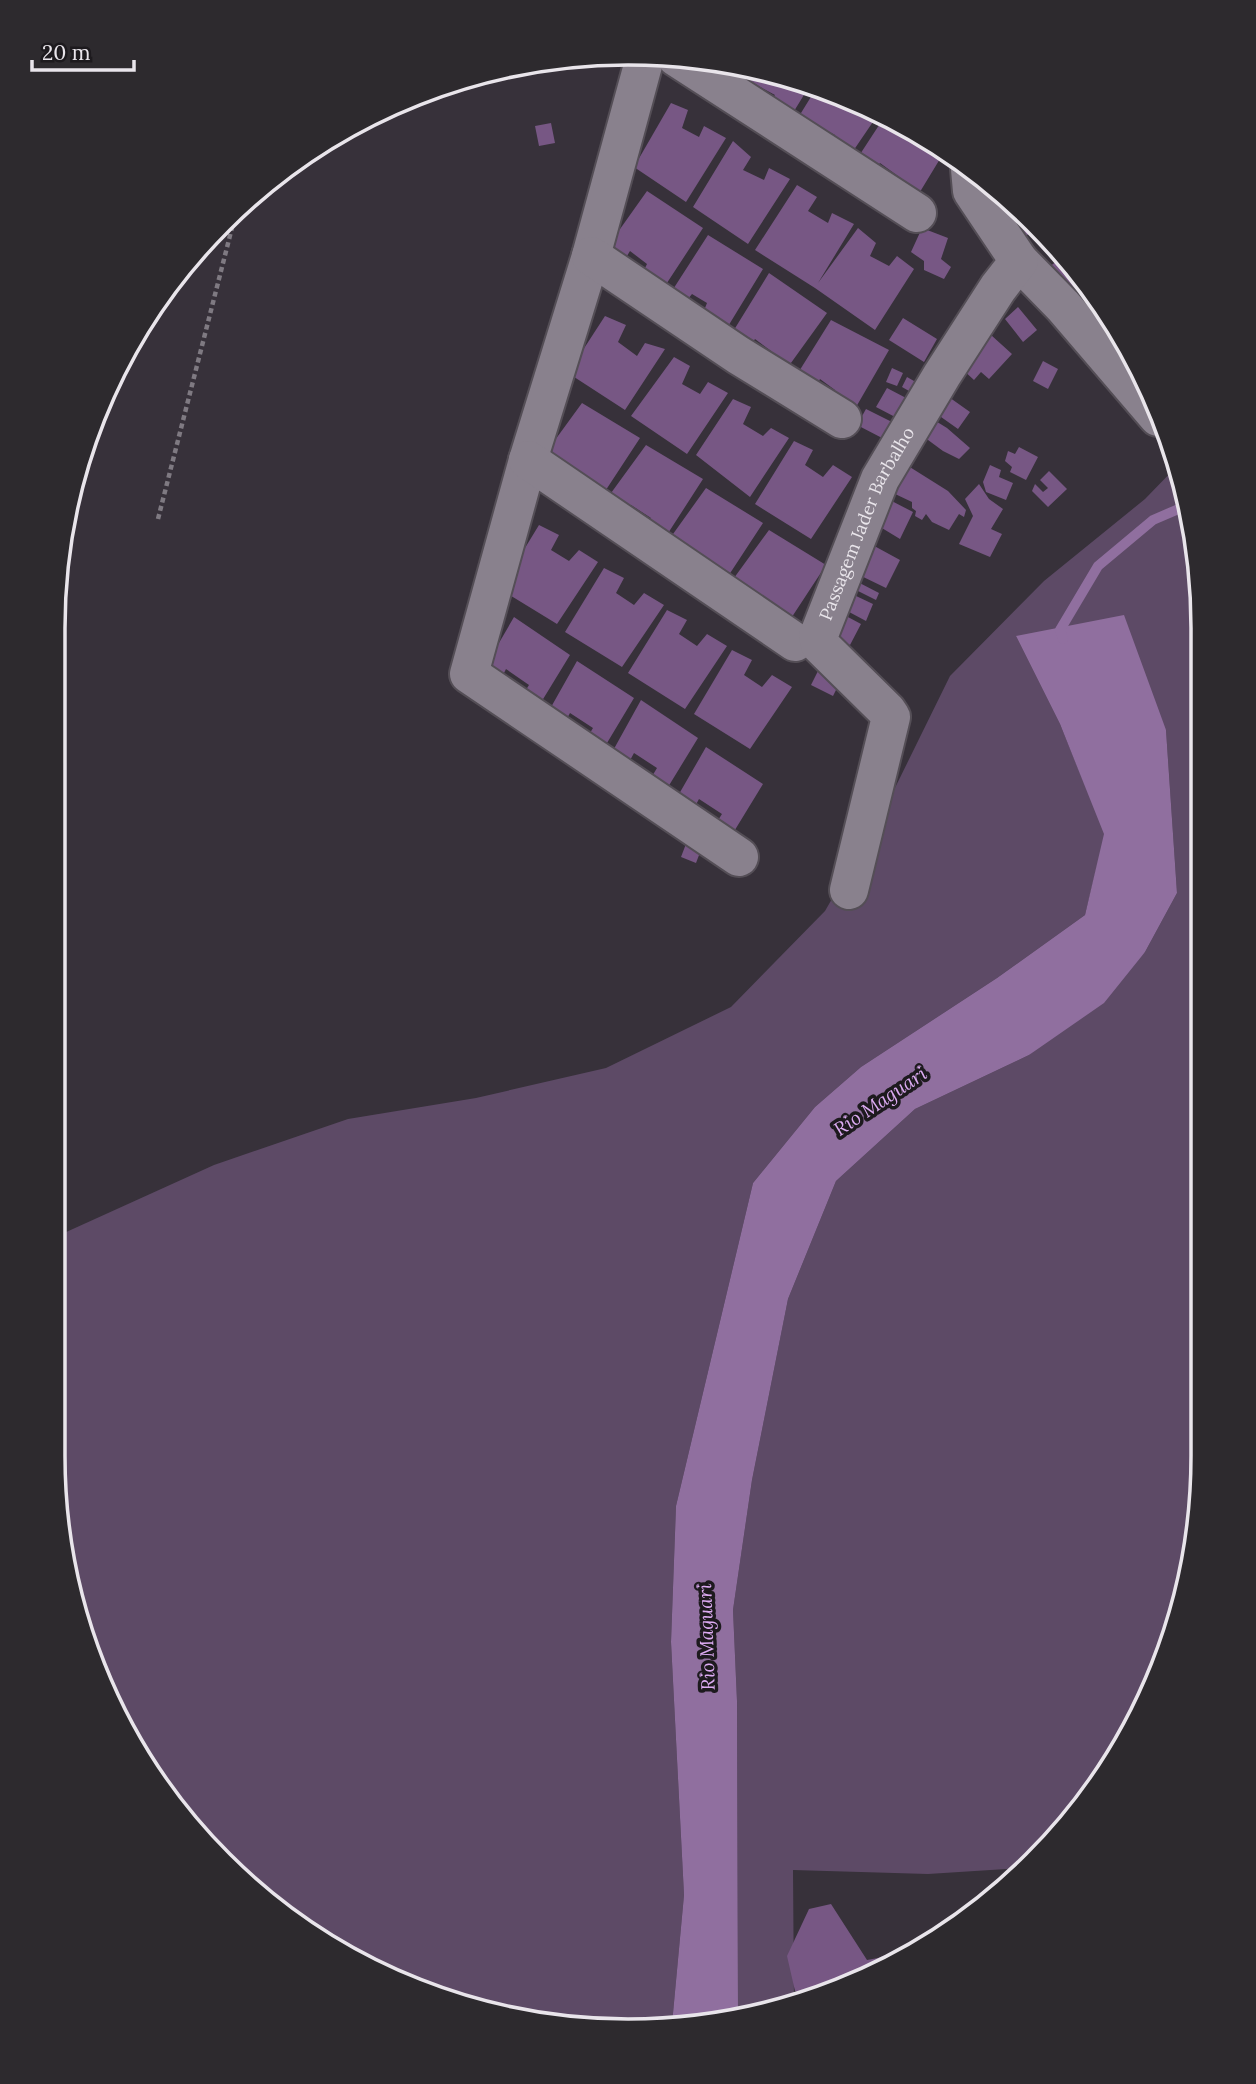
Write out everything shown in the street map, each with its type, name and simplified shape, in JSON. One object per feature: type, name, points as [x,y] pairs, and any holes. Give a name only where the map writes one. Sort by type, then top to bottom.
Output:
[{"type":"street","points":[[643,65],[591,256],[528,460],[469,674],[739,857]]},
{"type":"street","points":[[695,69],[917,213]]},
{"type":"street","points":[[971,181],[972,191],[1019,261],[1063,306],[1141,396]]},
{"type":"street","points":[[591,256],[738,355],[842,419]]},
{"type":"street","name":"Passagem Jader Barbalho","points":[[849,890],[891,717],[820,645],[818,637],[880,479],[942,375],[998,288],[1019,261]]},
{"type":"street","points":[[528,460],[795,642]]},
{"type":"path","points":[[158,519],[232,228]]},
{"type":"shaded area","points":[[1169,474],[1180,518],[1190,591],[1191,1456],[1186,1530],[1172,1602],[1148,1672],[1116,1738],[1075,1799],[1010,1869],[928,1874],[793,1870],[794,1994],[738,2008],[737,1701],[733,1610],[752,1480],[788,1299],[836,1181],[915,1109],[1029,1055],[1145,952],[1177,893],[1166,730],[1016,636],[1060,724],[1105,834],[1085,915],[997,978],[861,1067],[815,1107],[753,1183],[676,1506],[671,1642],[684,1895],[673,2017],[591,2018],[482,2000],[412,1976],[346,1944],[285,1903],[230,1854],[205,1827],[181,1799],[140,1738],[108,1672],[84,1602],[66,1493],[65,1233],[214,1165],[348,1119],[476,1098],[606,1068],[731,1007],[825,911],[891,796],[950,676],[1044,581],[1145,499]]},
{"type":"water","points":[[1124,615],[1166,730],[1177,893],[1145,952],[1104,1003],[1029,1055],[915,1109],[836,1181],[788,1299],[752,1480],[733,1610],[737,1701],[738,2008],[673,2017],[684,1895],[671,1642],[676,1506],[753,1183],[815,1107],[861,1067],[997,978],[1085,915],[1104,834],[1060,724],[1016,636]]},
{"type":"building","points":[[732,75],[805,94],[788,121],[765,107],[775,95],[751,82],[746,94],[728,81]]},
{"type":"building","points":[[812,96],[873,121],[847,160],[828,147],[835,135],[818,126],[793,126]]},
{"type":"building","points":[[671,103],[688,110],[682,128],[699,137],[704,126],[726,138],[686,202],[634,167]]},
{"type":"building","points":[[551,123],[555,143],[539,146],[535,126]]},
{"type":"building","points":[[880,124],[940,159],[912,205],[893,194],[902,179],[880,163],[872,174],[853,165]]},
{"type":"building","points":[[733,141],[751,157],[743,170],[764,180],[769,168],[790,179],[748,244],[693,207]]},
{"type":"building","points":[[797,185],[817,197],[808,211],[828,223],[832,213],[854,224],[818,283],[858,228],[876,243],[870,256],[889,266],[897,256],[914,269],[875,330],[755,250]]},
{"type":"building","points":[[647,191],[703,228],[663,289],[642,274],[647,264],[630,251],[622,264],[603,253]]},
{"type":"building","points":[[1011,216],[1029,233],[1020,240],[1005,220]]},
{"type":"building","points":[[922,228],[948,238],[941,259],[951,267],[944,279],[924,270],[924,261],[911,252]]},
{"type":"building","points":[[708,235],[763,269],[727,328],[703,313],[707,303],[692,294],[684,304],[670,294]]},
{"type":"building","points":[[1055,262],[1077,288],[1069,294],[1049,267]]},
{"type":"building","points":[[769,273],[827,313],[783,374],[765,364],[771,351],[755,339],[746,352],[729,338]]},
{"type":"building","points":[[1018,307],[1037,330],[1023,342],[1005,319]]},
{"type":"building","points":[[605,316],[626,325],[618,342],[637,356],[645,343],[665,349],[625,410],[568,373]]},
{"type":"building","points":[[903,318],[937,339],[924,362],[889,340]]},
{"type":"building","points":[[831,320],[889,350],[852,414],[829,403],[835,390],[820,379],[814,391],[793,381]]},
{"type":"building","points":[[991,335],[1012,354],[989,379],[981,372],[974,380],[961,368]]},
{"type":"building","points":[[674,357],[690,366],[682,384],[700,394],[708,382],[728,393],[687,454],[631,416]]},
{"type":"building","points":[[1043,361],[1058,369],[1048,389],[1033,381]]},
{"type":"building","points":[[892,368],[903,373],[897,386],[886,382]]},
{"type":"building","points":[[907,377],[921,385],[916,395],[902,387]]},
{"type":"building","points":[[887,388],[908,399],[897,418],[876,407]]},
{"type":"building","points":[[946,395],[970,412],[958,429],[934,412]]},
{"type":"building","points":[[733,399],[751,407],[743,424],[763,436],[771,428],[789,438],[750,497],[696,455]]},
{"type":"building","points":[[582,403],[640,438],[600,499],[581,489],[587,476],[567,463],[558,474],[539,462]]},
{"type":"building","points":[[866,409],[892,422],[884,439],[857,425]]},
{"type":"building","points":[[934,420],[970,448],[959,459],[924,437]]},
{"type":"building","points":[[794,441],[813,450],[805,465],[823,477],[833,465],[852,477],[811,539],[755,504]]},
{"type":"building","points":[[646,445],[703,479],[663,541],[644,531],[651,518],[631,505],[622,516],[603,504]]},
{"type":"building","points":[[1019,447],[1038,457],[1026,480],[1010,472],[1012,467],[1005,461],[1008,451],[1015,454]]},
{"type":"building","points":[[905,464],[948,491],[966,510],[964,517],[959,514],[949,530],[932,522],[926,514],[922,520],[915,516],[912,502],[893,493]]},
{"type":"building","points":[[990,465],[1001,470],[999,477],[1013,483],[1006,500],[986,492],[983,482]]},
{"type":"building","points":[[1049,471],[1067,489],[1048,507],[1032,491],[1035,484],[1043,492],[1048,488],[1040,480]]},
{"type":"building","points":[[979,484],[989,499],[1003,509],[991,529],[1002,534],[990,557],[959,544],[973,516],[965,499]]},
{"type":"building","points":[[706,488],[763,523],[723,584],[704,574],[711,562],[691,549],[663,548]]},
{"type":"building","points":[[884,497],[913,512],[900,539],[872,522]]},
{"type":"building","points":[[539,525],[559,535],[551,550],[569,561],[579,550],[598,562],[557,624],[500,589]]},
{"type":"building","points":[[769,530],[826,565],[786,626],[767,616],[774,604],[754,591],[745,601],[726,589]]},
{"type":"building","points":[[867,542],[900,560],[886,588],[853,572]]},
{"type":"building","points":[[604,568],[624,578],[616,593],[634,605],[644,593],[664,605],[622,667],[565,632]]},
{"type":"building","points":[[850,578],[879,593],[876,600],[856,590],[854,595],[873,604],[866,621],[836,605]]},
{"type":"building","points":[[833,609],[861,624],[850,645],[822,631]]},
{"type":"building","points":[[667,610],[687,620],[679,634],[697,646],[707,634],[727,646],[685,709],[628,673]]},
{"type":"building","points":[[514,617],[570,655],[537,709],[520,699],[529,685],[506,669],[500,681],[482,672]]},
{"type":"building","points":[[732,650],[752,660],[744,675],[762,687],[772,675],[792,687],[750,749],[694,714]]},
{"type":"building","points":[[577,661],[634,698],[601,753],[584,743],[593,728],[570,713],[564,724],[546,716]]},
{"type":"building","points":[[822,663],[844,674],[833,696],[811,685]]},
{"type":"building","points":[[641,700],[698,738],[665,792],[648,783],[657,768],[634,753],[628,764],[610,756]]},
{"type":"building","points":[[706,747],[763,784],[730,838],[713,828],[722,814],[699,799],[693,810],[675,801]]},
{"type":"building","points":[[689,836],[704,842],[696,863],[681,857]]},
{"type":"building","points":[[831,1904],[867,1960],[899,1950],[844,1976],[799,1992],[795,1991],[787,1956],[809,1909]]},
{"type":"waterway","name":"Rio Maguari","points":[[1063,639],[1060,630],[1098,566],[1153,520],[1178,509]]}]
